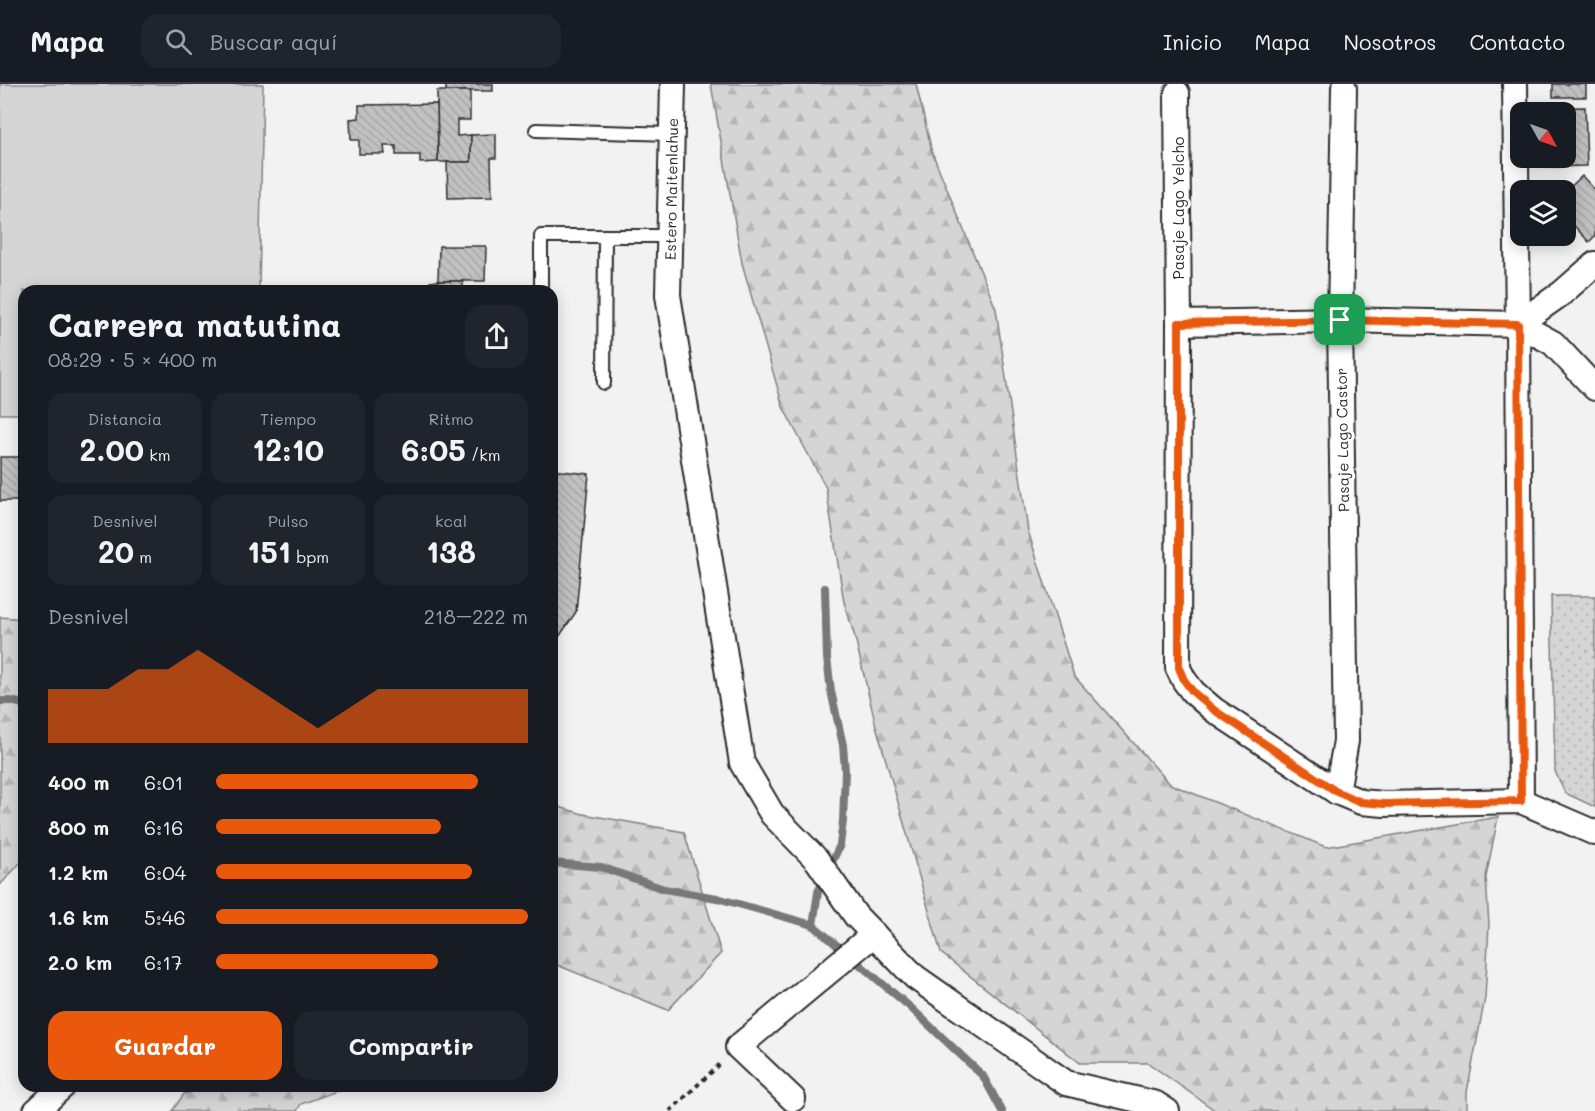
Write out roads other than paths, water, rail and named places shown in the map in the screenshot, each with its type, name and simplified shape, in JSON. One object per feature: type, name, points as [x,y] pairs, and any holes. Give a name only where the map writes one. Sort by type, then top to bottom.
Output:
[{"type":"street","name":"Estero Maitenlahue","points":[[673,84],[668,295],[742,763],[772,814],[817,860],[856,916],[915,977],[1066,1083],[1156,1104],[1167,1111]]},
{"type":"street","points":[[1515,84],[1521,801],[1595,834]]},
{"type":"street","name":"Pasaje Lago Castor","points":[[1337,792],[1346,741],[1340,320],[1344,88]]},
{"type":"street","name":"Pasaje Lago Yelcho","points":[[1177,93],[1179,668],[1184,680],[1193,692],[1214,710],[1337,792],[1361,802],[1384,804],[1521,801]]},
{"type":"street","points":[[1518,324],[1562,293],[1595,264]]},
{"type":"street","points":[[1179,323],[1340,320],[1518,324],[1553,343],[1595,388]]},
{"type":"street","points":[[793,1100],[738,1047],[874,934]]},
{"type":"street","points":[[36,1111],[57,1092]]},
{"type":"lane","points":[[536,130],[672,134]]},
{"type":"lane","points":[[604,383],[605,236]]},
{"type":"lane","points":[[541,285],[542,237],[670,237]]},
{"type":"waterway","points":[[813,925],[818,892],[840,845],[845,771],[843,745],[831,691],[827,658],[825,588]]},
{"type":"waterway","points":[[0,701],[18,703]]},
{"type":"waterway","points":[[558,863],[601,867],[664,889],[717,898],[813,925],[910,1007],[983,1076],[1002,1111]]}]
